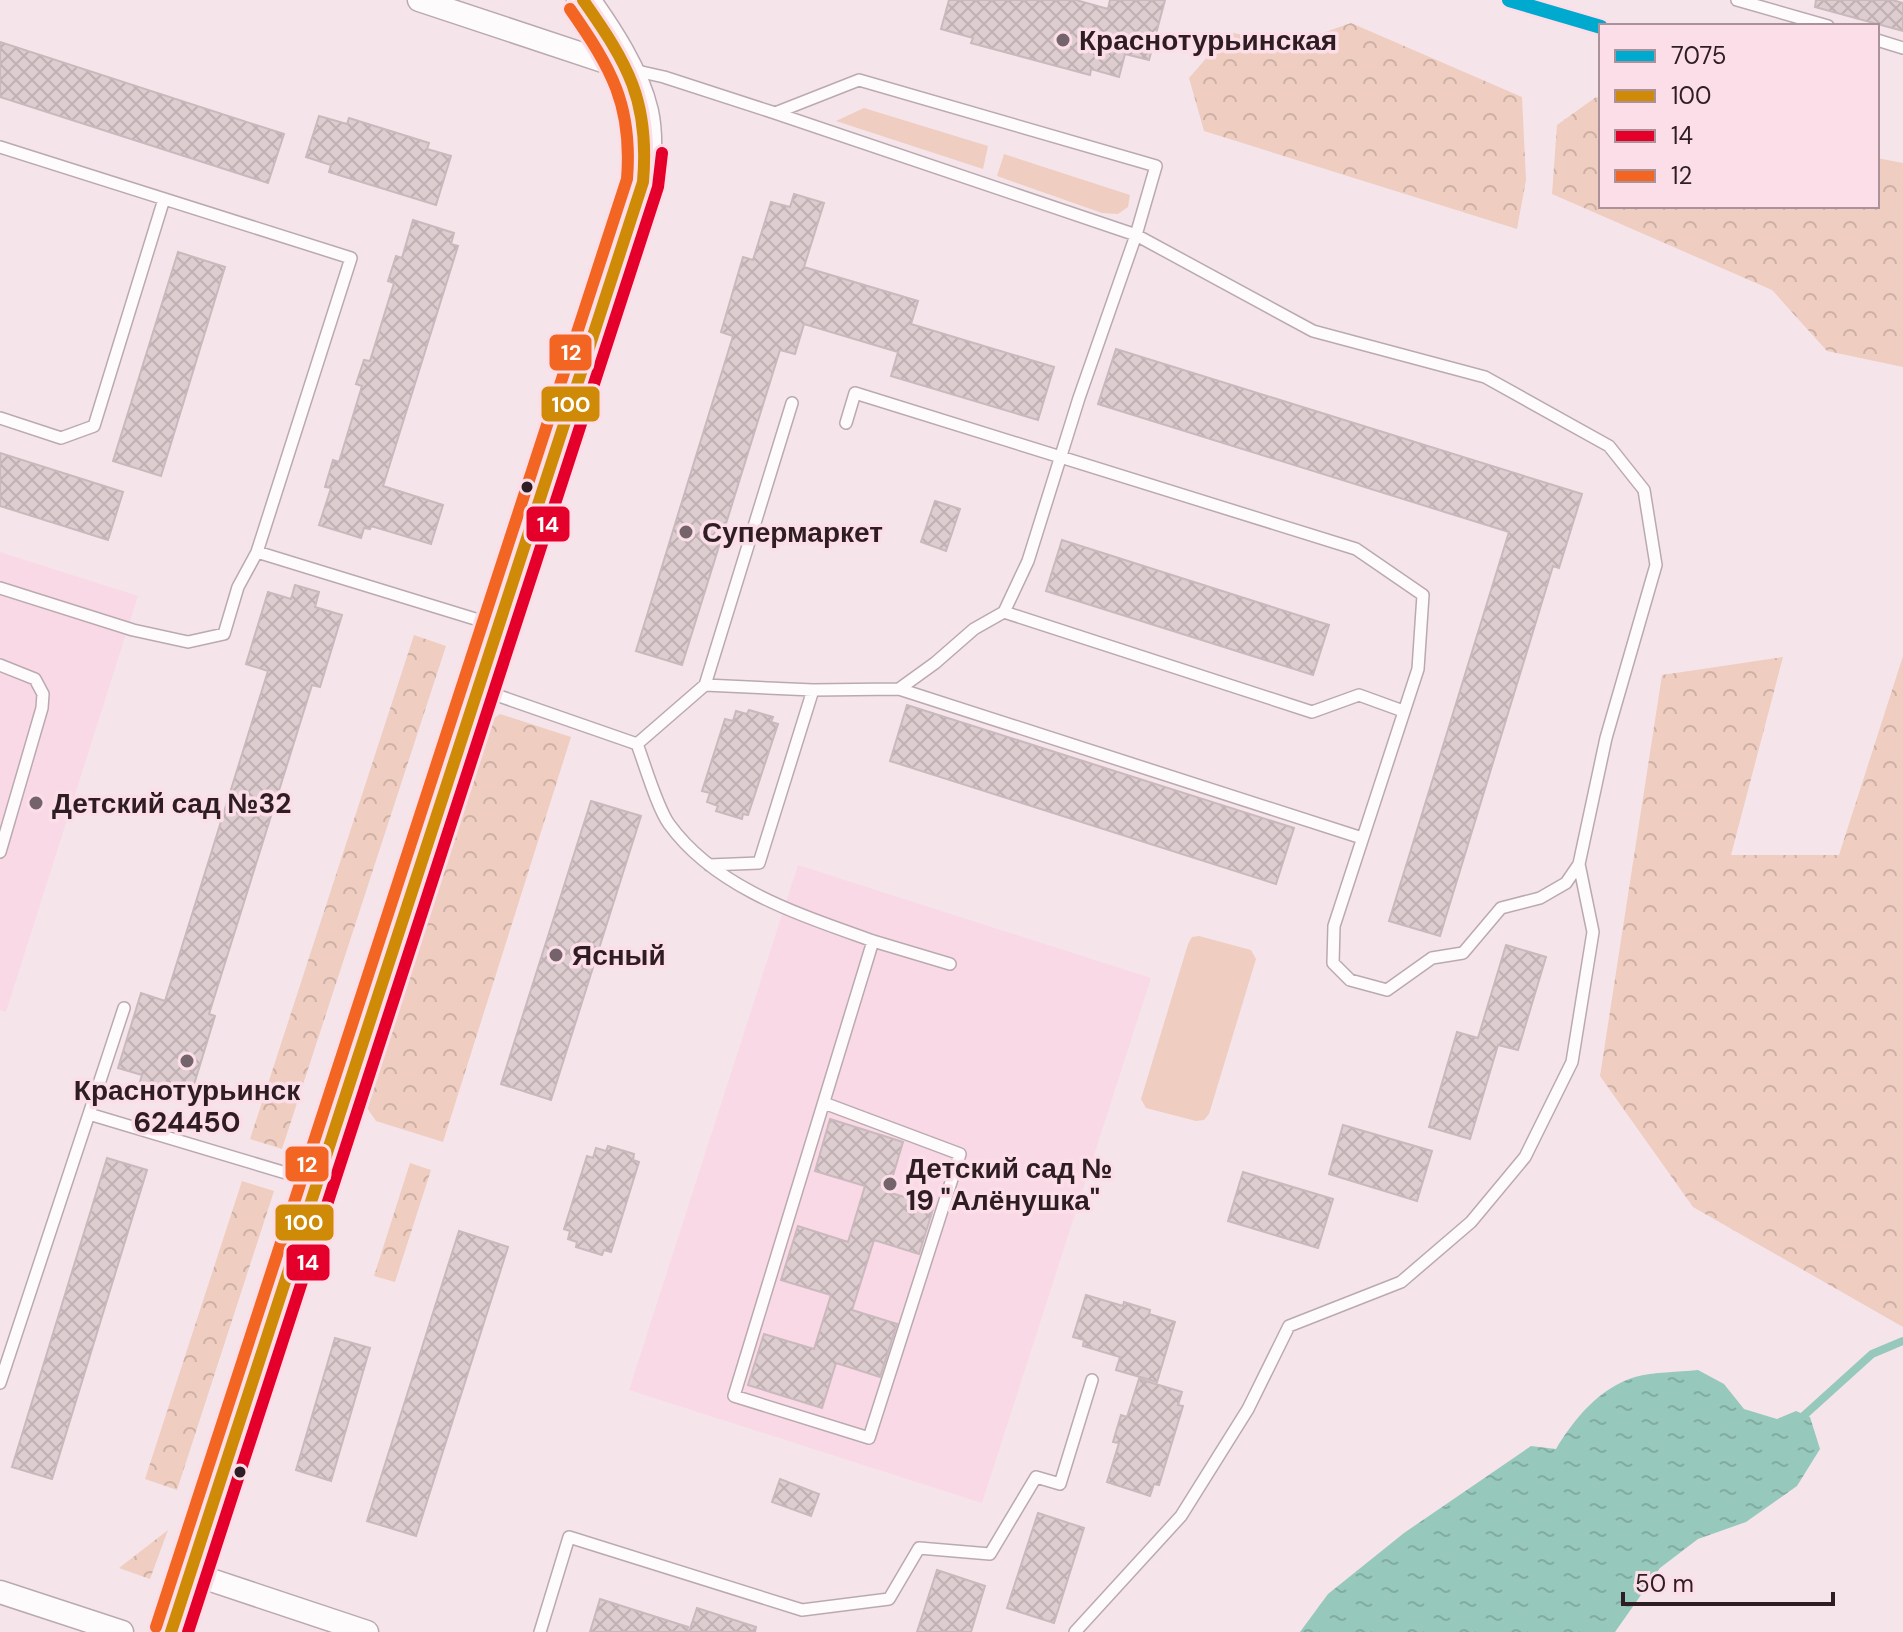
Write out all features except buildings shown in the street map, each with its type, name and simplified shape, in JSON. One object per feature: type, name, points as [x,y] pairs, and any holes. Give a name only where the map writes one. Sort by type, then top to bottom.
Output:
[{"type":"main road","points":[[171,1632],[643,182],[646,151],[642,111],[610,38],[583,0]]},
{"type":"street","points":[[419,0],[624,68]]},
{"type":"street","points":[[190,1573],[357,1630]]},
{"type":"street","points":[[0,1592],[122,1632]]},
{"type":"lane","points":[[1737,0],[1821,24]]},
{"type":"lane","points":[[1879,41],[1903,48]]},
{"type":"lane","points":[[624,68],[664,77],[775,113],[1136,235],[1313,331],[1485,377],[1609,446],[1644,490],[1656,565],[1606,738],[1579,864],[1566,883],[1540,898],[1501,908],[1463,953],[1432,958],[1387,990],[1350,980],[1333,963],[1334,926],[1418,669],[1423,595],[1356,549],[855,393],[846,423]]},
{"type":"lane","points":[[775,113],[859,80],[1156,166],[1028,561],[1004,612],[974,629],[899,689]]},
{"type":"lane","points":[[0,147],[351,258],[257,552],[238,587],[224,634],[188,642],[133,630],[0,588]]},
{"type":"lane","points":[[0,418],[61,438],[94,426],[164,199]]},
{"type":"lane","points":[[637,744],[705,685],[792,403]]},
{"type":"lane","points":[[257,552],[498,626]]},
{"type":"lane","points":[[1004,612],[1312,712],[1359,695],[1403,711]]},
{"type":"lane","points":[[0,665],[35,679],[43,694],[42,708],[0,852]]},
{"type":"lane","points":[[705,685],[813,690],[899,689],[1362,838]]},
{"type":"lane","points":[[478,688],[637,744],[667,823],[709,865],[796,913],[950,964]]},
{"type":"lane","points":[[709,865],[759,863],[813,690]]},
{"type":"lane","points":[[1075,1632],[1181,1516],[1248,1409],[1289,1326],[1401,1282],[1471,1222],[1525,1157],[1572,1062],[1593,932],[1579,864]]},
{"type":"lane","points":[[824,1103],[960,1154],[869,1438],[734,1396],[873,941]]},
{"type":"lane","points":[[0,1383],[124,1008]]},
{"type":"lane","points":[[89,1114],[317,1182]]},
{"type":"lane","points":[[540,1632],[569,1537],[802,1610],[889,1599],[919,1548],[990,1554],[1036,1477],[1060,1484],[1092,1380]]},
{"type":"shaded area","name":"Детский сад №32","points":[[0,552],[138,596],[6,1012],[0,1010]]},
{"type":"shaded area","name":"Детский сад № 19 \"Алёнушка\"","points":[[798,865],[1151,978],[982,1503],[629,1390]]},
{"type":"green space","points":[[1351,23],[1522,97],[1526,180],[1517,229],[1204,131],[1189,78],[1229,32],[1288,45]]},
{"type":"green space","points":[[1599,98],[1599,208],[1879,208],[1879,158],[1903,163],[1903,367],[1827,351],[1772,290],[1552,194],[1557,125]]},
{"type":"green space","points":[[864,108],[988,146],[983,169],[836,121]]},
{"type":"green space","points":[[1004,154],[1130,195],[1128,207],[1118,214],[1102,213],[997,176]]},
{"type":"green space","points":[[414,635],[446,646],[282,1149],[250,1139]]},
{"type":"green space","points":[[1903,656],[1903,1327],[1693,1207],[1600,1076],[1662,675],[1783,657],[1731,855],[1839,855]]},
{"type":"green space","points":[[500,714],[571,737],[443,1142],[376,1121],[365,1105],[486,723]]},
{"type":"green space","points":[[1199,936],[1251,950],[1256,959],[1209,1114],[1204,1120],[1196,1121],[1146,1108],[1141,1099],[1188,944],[1192,937]]},
{"type":"green space","points":[[410,1163],[431,1170],[395,1282],[374,1276]]},
{"type":"green space","points":[[242,1181],[274,1191],[177,1490],[145,1479]]},
{"type":"green space","points":[[168,1530],[150,1579],[119,1568]]},
{"type":"water","points":[[1698,1370],[1724,1384],[1744,1409],[1777,1419],[1796,1411],[1810,1417],[1820,1449],[1797,1486],[1746,1522],[1698,1539],[1660,1568],[1615,1632],[1300,1632],[1328,1594],[1404,1533],[1531,1446],[1556,1449],[1579,1416],[1610,1389],[1642,1375]]},
{"type":"waterway","points":[[1799,1420],[1872,1354],[1903,1341]]},
{"type":"transit line","name":"100","points":[[171,1632],[643,182],[643,128],[639,106],[624,64],[583,0]]},
{"type":"transit line","name":"7075","points":[[1509,0],[1599,26]]},
{"type":"transit line","name":"12","points":[[156,1627],[627,179],[626,130],[616,88],[597,50],[570,9]]},
{"type":"transit line","name":"14","points":[[188,1632],[658,187],[662,153]]},
{"type":"place","name":"Краснотурьинская","points":[[1063,40]]},
{"type":"place","name":"Супермаркет","points":[[686,532]]},
{"type":"place","name":"Детский сад №32","points":[[36,803]]},
{"type":"place","name":"Ясный","points":[[556,955]]},
{"type":"place","name":"Краснотурьинск 624450","points":[[187,1061]]},
{"type":"place","name":"Детский сад № 19 \"Алёнушка\"","points":[[890,1184]]}]
